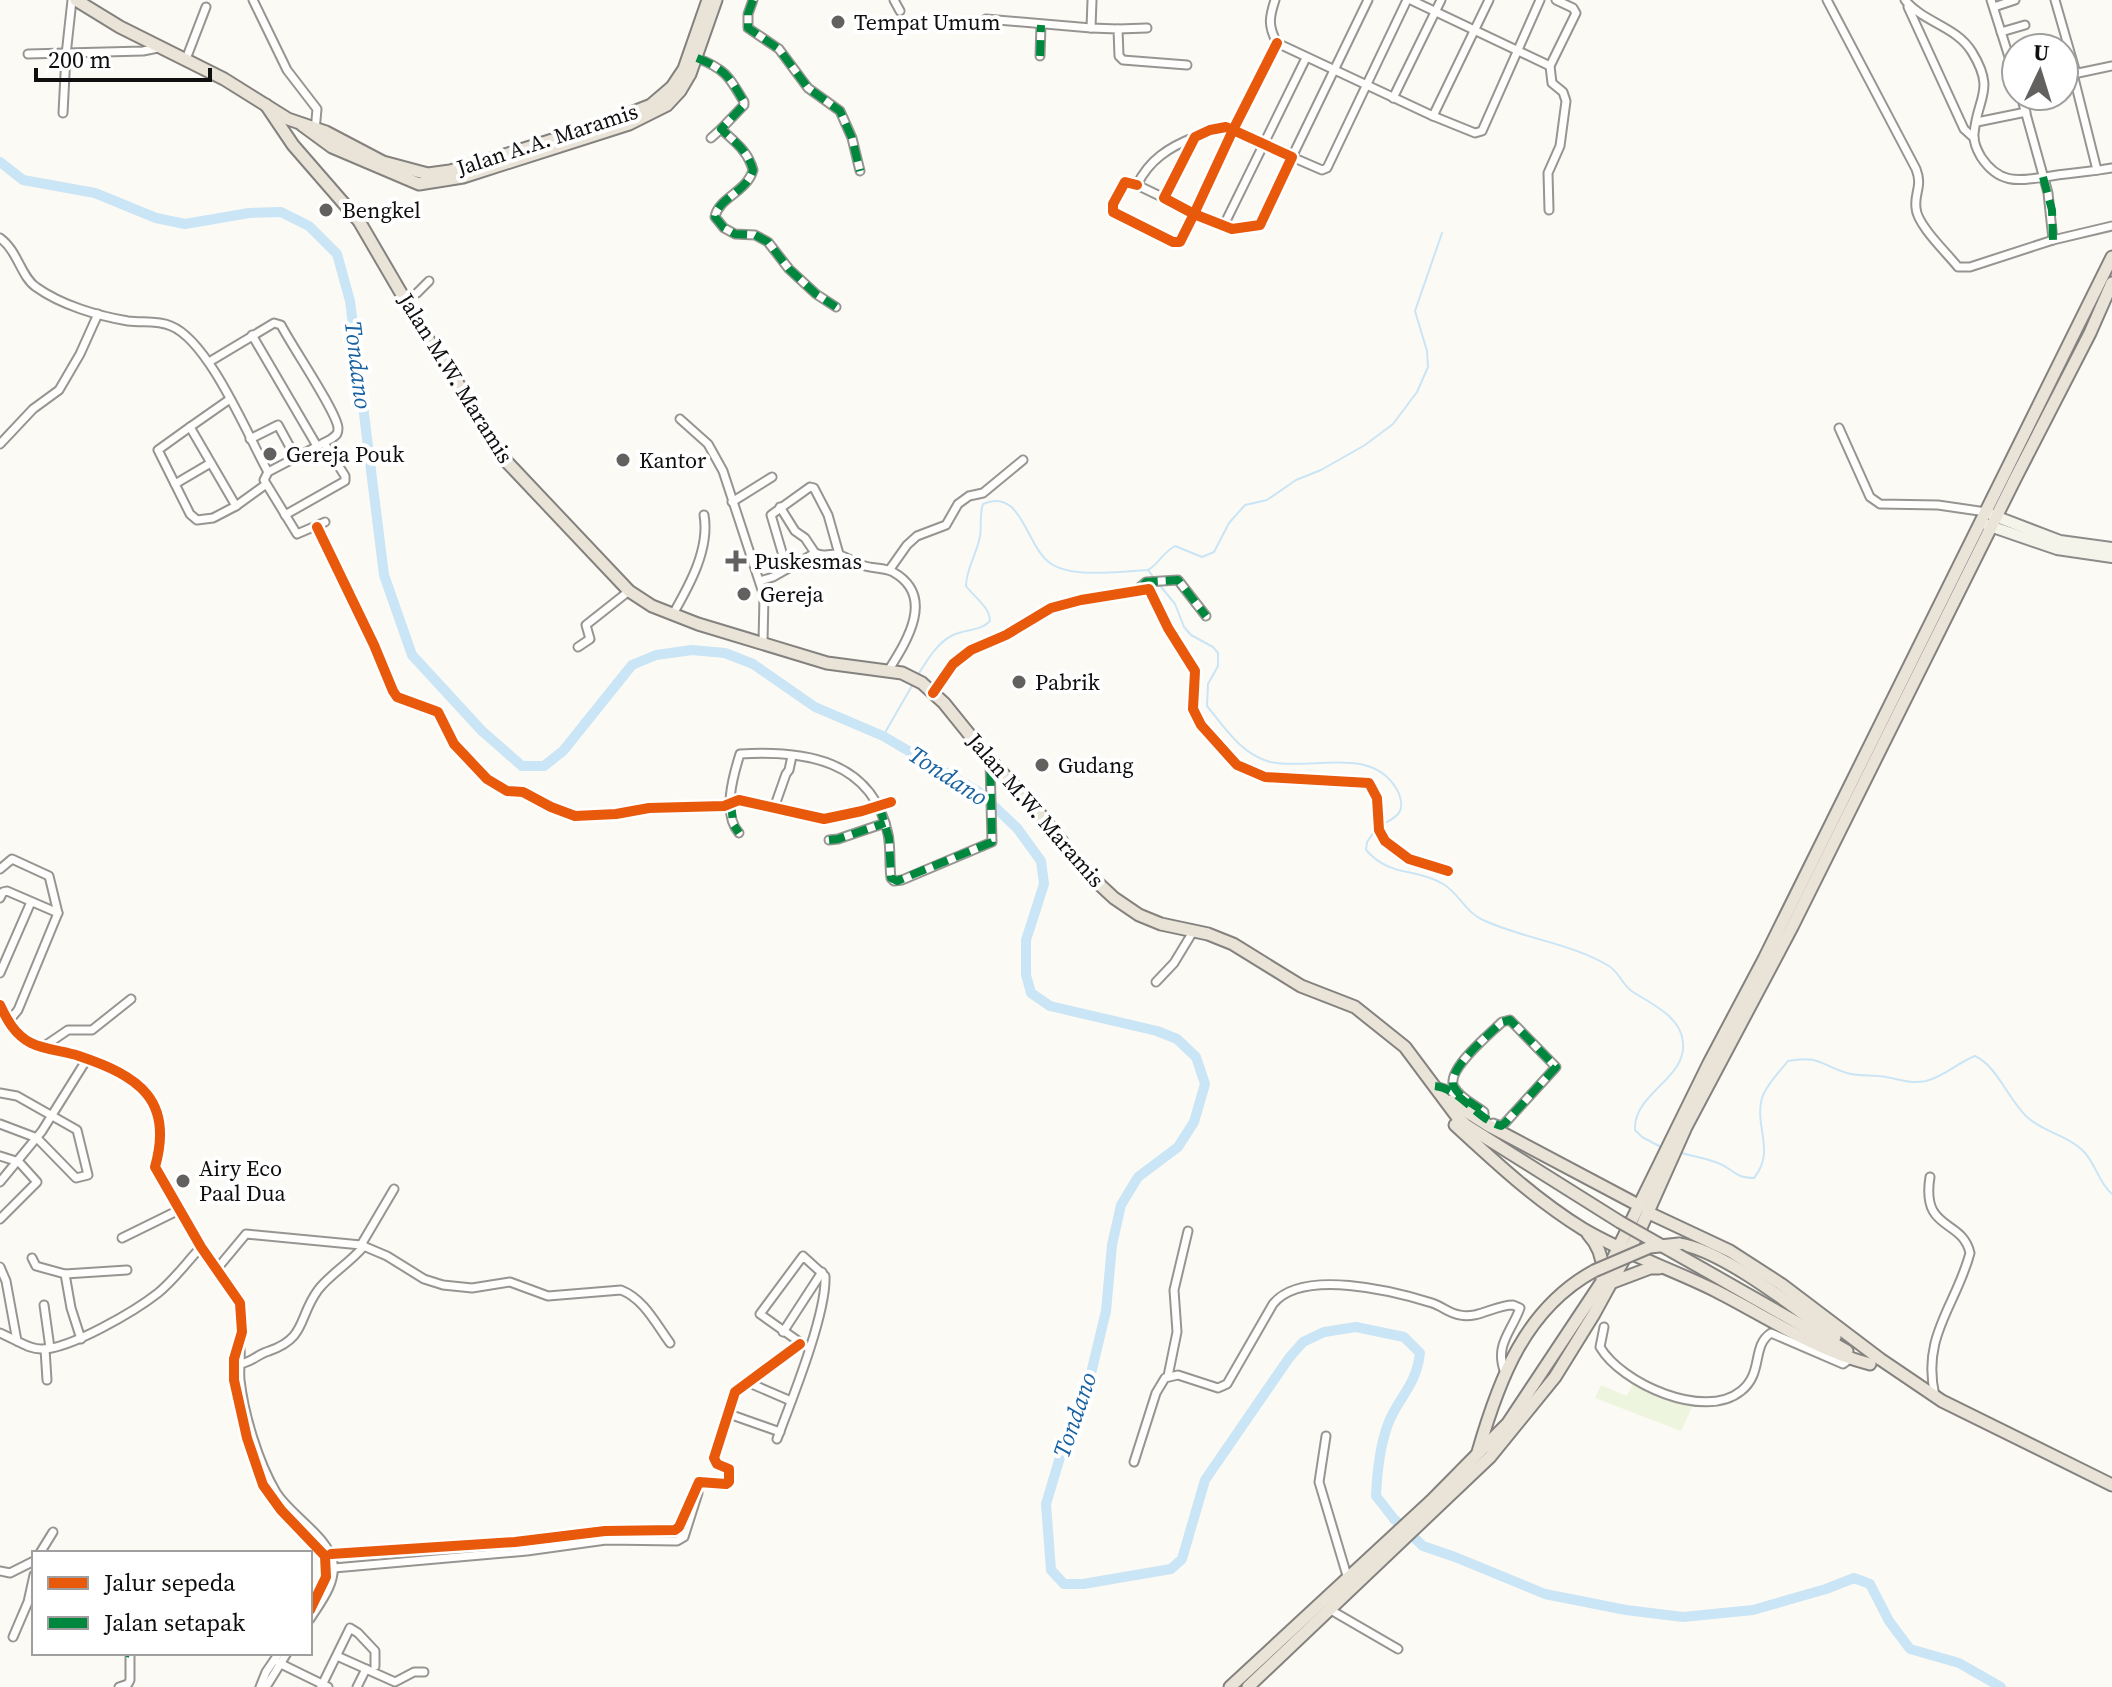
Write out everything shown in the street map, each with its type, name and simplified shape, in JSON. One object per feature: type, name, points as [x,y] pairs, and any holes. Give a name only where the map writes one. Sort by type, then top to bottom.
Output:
[{"type":"highway","points":[[74,0],[120,27],[186,59],[310,130],[340,151],[419,184],[452,180],[496,163],[652,115],[680,91],[697,58],[716,0]]},
{"type":"highway","name":"Jalan A.A. Maramis","points":[[496,163],[618,119],[651,105],[663,96],[684,69],[708,0]]},
{"type":"highway","name":"Jalan M.W. Maramis","points":[[266,105],[293,145],[359,221],[507,462],[629,591],[652,606],[673,614],[845,667],[888,671],[910,676],[922,683],[990,766],[1036,809],[1085,871],[1114,898],[1150,920],[1194,930],[1233,944],[1301,986],[1355,1007],[1397,1039],[1440,1093]]},
{"type":"highway","points":[[293,145],[310,130]]},
{"type":"highway","points":[[1450,1488],[1490,1457],[1538,1399],[1576,1343],[1753,981],[1989,520],[2112,257]]},
{"type":"highway","points":[[1989,520],[2090,333],[2112,283]]},
{"type":"highway","points":[[1440,1093],[1458,1118],[1480,1135],[1583,1200],[1860,1360]]},
{"type":"highway","points":[[1440,1093],[1475,1117],[1644,1209],[1730,1251],[1781,1284],[1923,1389]]},
{"type":"highway","points":[[1440,1093],[1447,1115],[1456,1126],[1518,1181],[1582,1228],[1623,1250],[1713,1289],[1798,1336],[1923,1389],[2112,1485]]},
{"type":"highway","points":[[1582,1228],[1595,1242],[1607,1282]]},
{"type":"highway","points":[[1478,1452],[1488,1418],[1517,1350],[1543,1310],[1566,1288],[1594,1271],[1650,1247],[1679,1244],[1701,1249],[1723,1260],[1827,1331],[1860,1360]]},
{"type":"highway","points":[[1248,1687],[1450,1488],[1478,1452],[1508,1423],[1607,1282],[1650,1268],[1664,1268]]},
{"type":"highway","points":[[1230,1687],[1348,1579],[1376,1558]]},
{"type":"main road","points":[[1989,520],[2060,541],[2112,548]]},
{"type":"main road","points":[[1989,520],[2057,549],[2112,557]]},
{"type":"street","points":[[63,113],[66,55],[74,0]]},
{"type":"street","points":[[253,0],[287,70],[317,109],[310,130]]},
{"type":"street","points":[[753,0],[748,14],[748,28],[784,53],[808,88],[840,111],[852,138],[860,171]]},
{"type":"street","points":[[894,0],[900,11]]},
{"type":"street","points":[[1091,28],[1092,0]]},
{"type":"street","points":[[1275,0],[1269,20],[1277,43],[1365,86],[1475,133],[1480,133],[1540,0]]},
{"type":"street","points":[[1277,43],[1233,130],[1194,214],[1180,242],[1116,214],[1112,208],[1122,186],[1128,182],[1137,185],[1194,214],[1223,227],[1232,229],[1260,225],[1368,0]]},
{"type":"street","points":[[1137,185],[1148,164],[1169,149],[1226,127],[1322,170],[1327,168],[1409,0],[1550,66]]},
{"type":"street","points":[[1393,98],[1441,0]]},
{"type":"street","points":[[1433,116],[1489,0]]},
{"type":"street","points":[[1549,210],[1548,173],[1560,146],[1566,101],[1563,92],[1552,83],[1550,66],[1576,13],[1573,8],[1556,0]]},
{"type":"street","points":[[1827,0],[1916,169],[1921,182],[1916,207],[1920,220],[1958,267],[1970,267],[2053,240],[2112,226]]},
{"type":"street","points":[[2015,0],[1992,3],[2001,32],[2025,25]]},
{"type":"street","points":[[2055,0],[2062,32]]},
{"type":"street","points":[[1906,1],[1924,18],[1962,39],[1973,53],[1986,92],[1974,139],[1983,160],[2000,176],[2025,181],[2112,168]]},
{"type":"street","points":[[1906,1],[1964,129],[1974,139]]},
{"type":"street","points":[[186,59],[206,7]]},
{"type":"street","points":[[986,19],[1091,28],[1147,28]]},
{"type":"street","points":[[1040,56],[1041,25]]},
{"type":"street","points":[[1118,29],[1119,56],[1123,60],[1187,65]]},
{"type":"street","points":[[28,54],[143,51],[160,47]]},
{"type":"street","points":[[697,58],[719,67],[728,75],[744,102],[711,138]]},
{"type":"street","points":[[1223,227],[1306,58]]},
{"type":"street","points":[[2080,72],[2112,66]]},
{"type":"street","points":[[2080,107],[2097,170]]},
{"type":"street","points":[[1977,122],[2026,112],[2052,210],[2053,240]]},
{"type":"street","points":[[721,129],[741,146],[753,170],[746,186],[717,210],[715,217],[724,228],[735,234],[757,236],[768,242],[789,269],[816,294],[836,307]]},
{"type":"street","points":[[1164,198],[1195,137]]},
{"type":"street","points":[[1169,149],[1185,156]]},
{"type":"street","points":[[0,238],[10,246],[34,286],[98,314],[172,326],[180,331],[209,362],[268,472]]},
{"type":"street","points":[[405,298],[417,293],[429,281]]},
{"type":"street","points":[[0,444],[33,409],[59,390],[98,314]]},
{"type":"street","points":[[209,362],[274,323],[281,325],[337,425],[336,435],[268,472],[265,485],[300,535],[325,522]]},
{"type":"street","points":[[252,335],[320,444],[345,476],[345,481],[285,515]]},
{"type":"street","points":[[230,399],[158,450],[190,514],[197,520],[213,518],[265,485]]},
{"type":"street","points":[[680,419],[714,452],[764,596],[763,642]]},
{"type":"street","points":[[250,439],[278,425],[296,458]]},
{"type":"street","points":[[190,427],[236,506]]},
{"type":"street","points":[[1839,428],[1870,497],[1880,504],[1938,505],[1967,510],[1989,520]]},
{"type":"street","points":[[890,569],[917,536],[946,525],[958,504],[969,496],[983,493],[1023,460]]},
{"type":"street","points":[[175,484],[209,464]]},
{"type":"street","points":[[732,502],[772,477]]},
{"type":"street","points":[[787,569],[771,515],[810,487],[814,488],[828,515],[839,554]]},
{"type":"street","points":[[780,507],[795,531],[801,533],[815,553],[823,557],[839,554],[864,566],[890,569],[909,586],[917,604],[908,637],[888,671]]},
{"type":"street","points":[[673,614],[689,585],[702,547],[704,515]]},
{"type":"street","points":[[317,527],[397,697],[438,712],[454,744],[494,784],[510,792],[523,792],[566,813],[585,817],[649,808],[724,806],[739,800],[824,819],[891,802]]},
{"type":"street","points":[[760,581],[815,553]]},
{"type":"street","points":[[1136,590],[1146,582],[1178,580],[1206,616]]},
{"type":"street","points":[[933,693],[953,664],[971,650],[1006,635],[1051,608],[1145,588],[1151,591],[1161,617],[1195,671],[1193,709],[1201,725],[1237,765],[1265,777],[1367,782],[1374,788],[1379,826],[1385,841],[1409,859],[1448,871]]},
{"type":"street","points":[[578,647],[590,639],[586,625],[629,591]]},
{"type":"street","points":[[739,833],[733,824],[731,802],[740,754],[818,759],[842,768],[879,805],[889,838],[890,872],[894,881],[914,876],[992,842],[990,766]]},
{"type":"street","points":[[774,808],[792,756]]},
{"type":"street","points":[[829,840],[885,823]]},
{"type":"street","points":[[0,869],[12,859],[46,874],[58,913],[18,1010],[8,1022]]},
{"type":"street","points":[[1,895],[7,891],[58,913]]},
{"type":"street","points":[[0,973],[31,902]]},
{"type":"street","points":[[1156,982],[1174,963],[1194,930]]},
{"type":"street","points":[[43,1047],[68,1030],[92,1030],[131,999]]},
{"type":"street","points":[[0,1005],[8,1022],[30,1043],[107,1067],[134,1083],[157,1108],[162,1138],[155,1167],[201,1247],[240,1303],[243,1322],[233,1370],[263,1485],[281,1510],[325,1556],[326,1577],[312,1606]]},
{"type":"street","points":[[1440,1093],[1451,1091],[1484,1117],[1492,1123],[1501,1126],[1505,1123],[1556,1067],[1510,1020],[1502,1022],[1457,1067],[1452,1081],[1454,1088],[1470,1104],[1484,1112],[1484,1117]]},
{"type":"street","points":[[0,1182],[37,1138],[87,1059]]},
{"type":"street","points":[[0,1093],[17,1096],[52,1114],[79,1133],[88,1175],[76,1178],[37,1138],[0,1124]]},
{"type":"street","points":[[0,1156],[19,1162],[37,1179],[37,1185],[0,1219]]},
{"type":"street","points":[[1930,1177],[1928,1197],[1932,1210],[1944,1225],[1965,1241],[1970,1253],[1936,1339],[1931,1376],[1935,1396]]},
{"type":"street","points":[[240,1364],[252,1361],[293,1339],[319,1289],[351,1262],[394,1189]]},
{"type":"street","points":[[122,1238],[181,1209]]},
{"type":"street","points":[[1134,1462],[1156,1393],[1168,1376],[1177,1332],[1174,1290],[1188,1231]]},
{"type":"street","points":[[216,1270],[246,1234],[362,1246],[387,1256],[413,1274],[443,1285],[472,1288],[510,1282],[548,1296],[621,1290],[644,1308],[670,1343]]},
{"type":"street","points":[[0,1333],[32,1348],[48,1349],[81,1339],[151,1298],[201,1247]]},
{"type":"street","points":[[729,1414],[778,1436],[791,1401],[808,1348],[824,1295],[825,1278],[822,1272],[803,1256],[760,1314],[808,1348]]},
{"type":"street","points":[[32,1258],[36,1266],[65,1274],[127,1270]]},
{"type":"street","points":[[0,1267],[6,1281],[17,1341]]},
{"type":"street","points":[[783,1332],[822,1272]]},
{"type":"street","points":[[65,1274],[81,1339]]},
{"type":"street","points":[[1168,1376],[1178,1375],[1222,1388],[1245,1356],[1278,1298],[1290,1291],[1336,1284],[1375,1288],[1431,1302],[1463,1316],[1510,1305],[1520,1308],[1505,1337],[1499,1358],[1506,1375]]},
{"type":"street","points":[[44,1305],[47,1380]]},
{"type":"street","points":[[1604,1327],[1600,1347],[1633,1379],[1648,1388],[1704,1403],[1743,1390],[1755,1374],[1760,1347],[1771,1333],[1843,1364],[1860,1360]]},
{"type":"street","points":[[239,1343],[245,1416],[262,1463],[278,1496],[331,1554],[334,1568],[329,1587],[312,1616]]},
{"type":"street","points":[[331,1554],[606,1536],[681,1540],[700,1482],[729,1482],[729,1469],[714,1460],[735,1392],[800,1344]]},
{"type":"street","points":[[747,1382],[791,1401]]},
{"type":"street","points":[[1326,1436],[1319,1482],[1348,1579]]},
{"type":"street","points":[[41,1551],[53,1532]]},
{"type":"street","points":[[334,1568],[527,1551],[606,1536]]},
{"type":"street","points":[[0,1571],[10,1573],[32,1562]]},
{"type":"street","points":[[13,1637],[32,1584]]},
{"type":"street","points":[[1329,1609],[1398,1649]]},
{"type":"street","points":[[279,1663],[324,1686],[351,1628],[375,1651],[370,1668],[357,1687]]},
{"type":"street","points":[[119,1687],[130,1680],[129,1655]]},
{"type":"street","points":[[260,1687],[278,1655]]},
{"type":"street","points":[[266,1687],[285,1655]]},
{"type":"street","points":[[337,1656],[370,1668],[395,1682],[414,1672],[424,1672]]},
{"type":"green space","points":[[1633,1384],[1693,1405],[1681,1431],[1595,1398],[1601,1385],[1627,1396]]},
{"type":"waterway","name":"Tondano","points":[[0,162],[23,180],[95,193],[156,218],[185,224],[249,213],[281,212],[309,226],[337,254],[350,301],[384,575],[412,655],[482,731],[522,766],[544,766],[563,751],[632,665],[656,655],[692,650],[725,653],[753,664],[815,707],[883,736],[979,792],[1017,828],[1041,861],[1044,884],[1026,940],[1026,975],[1031,993],[1050,1006],[1157,1031],[1177,1039],[1196,1057],[1205,1084],[1194,1122],[1178,1147],[1138,1177],[1121,1205],[1112,1245],[1106,1311],[1082,1411],[1061,1454],[1046,1504],[1051,1570],[1064,1584],[1083,1584],[1171,1569],[1182,1559],[1205,1480],[1289,1358],[1303,1342],[1324,1332],[1356,1327],[1404,1337],[1420,1353],[1414,1375],[1384,1436],[1376,1496],[1394,1519],[1423,1546],[1545,1594],[1626,1610],[1683,1617],[1753,1610],[1854,1578],[1870,1584],[1889,1621],[1910,1649],[1959,1663],[2001,1687]]},
{"type":"waterway","points":[[918,675],[942,642],[990,621],[985,607],[966,586],[980,536],[983,504],[996,501],[1015,510],[1042,555],[1059,568],[1084,573],[1148,570],[1175,546],[1202,557],[1214,552],[1229,523],[1245,505],[1267,500],[1296,480],[1365,445],[1393,424],[1417,392],[1428,367],[1427,351],[1415,311],[1442,233]]},
{"type":"waterway","points":[[1148,570],[1154,578]]},
{"type":"waterway","points":[[1158,583],[1175,604],[1184,627],[1218,653],[1218,666],[1208,684],[1207,706],[1234,739],[1250,753],[1270,762],[1356,763],[1385,775],[1397,790],[1401,805],[1397,816],[1381,825]]},
{"type":"waterway","points":[[883,736],[913,684]]},
{"type":"waterway","points":[[1376,829],[1367,842],[1366,850],[1384,865],[1443,884],[1483,920],[1594,958],[1616,972],[1629,989],[1671,1018],[1681,1033],[1682,1055],[1677,1066],[1642,1106],[1635,1130],[1661,1147]]},
{"type":"waterway","points":[[1678,1152],[1713,1161],[1738,1175],[1754,1178],[1763,1158],[1762,1098],[1788,1061],[1813,1060],[1851,1074],[1919,1082],[1939,1076],[1975,1056],[1990,1067],[2027,1117],[2072,1142],[2085,1153],[2112,1194]]},
{"type":"marked path","points":[[753,0],[748,14],[748,28],[779,49],[808,88],[840,111],[852,138],[860,171]]},
{"type":"marked path","points":[[1040,56],[1041,25]]},
{"type":"marked path","points":[[697,58],[725,74],[744,102],[721,129],[744,152],[753,170],[745,184],[721,205],[715,217],[724,228],[735,234],[755,235],[768,242],[789,269],[816,294],[836,307]]},
{"type":"marked path","points":[[2043,177],[2052,210],[2053,240]]},
{"type":"marked path","points":[[1143,585],[1146,582],[1178,580],[1206,616]]},
{"type":"marked path","points":[[879,805],[889,838],[891,878],[897,881],[992,842],[990,760]]},
{"type":"marked path","points":[[731,802],[733,824],[739,833]]},
{"type":"marked path","points":[[829,840],[885,823]]},
{"type":"marked path","points":[[1435,1086],[1453,1093],[1484,1117],[1492,1122],[1501,1126],[1505,1123],[1556,1067],[1510,1020],[1502,1022],[1470,1052],[1453,1080],[1457,1091],[1484,1112],[1484,1117]]},
{"type":"cycle path","points":[[1137,185],[1125,182],[1113,204],[1113,212],[1173,242],[1180,242],[1194,214],[1164,198],[1195,137],[1226,127],[1233,130],[1194,214],[1232,229],[1260,225],[1292,157],[1233,130],[1277,43]]},
{"type":"cycle path","points":[[317,527],[397,697],[438,712],[454,744],[487,779],[507,791],[523,792],[575,816],[616,814],[649,808],[724,806],[739,800],[824,819],[891,802]]},
{"type":"cycle path","points":[[933,693],[953,664],[971,650],[1006,635],[1051,608],[1149,589],[1168,628],[1195,671],[1193,709],[1201,725],[1237,765],[1265,777],[1369,783],[1377,798],[1379,830],[1385,841],[1409,859],[1448,871]]},
{"type":"cycle path","points":[[0,1005],[12,1027],[25,1040],[119,1072],[147,1094],[155,1108],[160,1124],[155,1167],[201,1247],[240,1303],[242,1332],[234,1359],[234,1380],[247,1438],[263,1485],[281,1510],[325,1556],[326,1577],[312,1606]]},
{"type":"cycle path","points":[[331,1554],[515,1542],[605,1531],[675,1530],[699,1482],[729,1482],[729,1469],[717,1464],[714,1458],[735,1392],[800,1344]]},
{"type":"place","name":"Tempat Umum","points":[[838,22]]},
{"type":"place","name":"Bengkel","points":[[326,210]]},
{"type":"place","name":"Gereja Pouk","points":[[270,454]]},
{"type":"place","name":"Kantor","points":[[623,460]]},
{"type":"place","name":"Puskesmas","points":[[736,561]]},
{"type":"place","name":"Gereja","points":[[744,594]]},
{"type":"place","name":"Pabrik","points":[[1019,682]]},
{"type":"place","name":"Gudang","points":[[1042,765]]},
{"type":"place","name":"Airy Eco Paal Dua","points":[[183,1181]]}]
